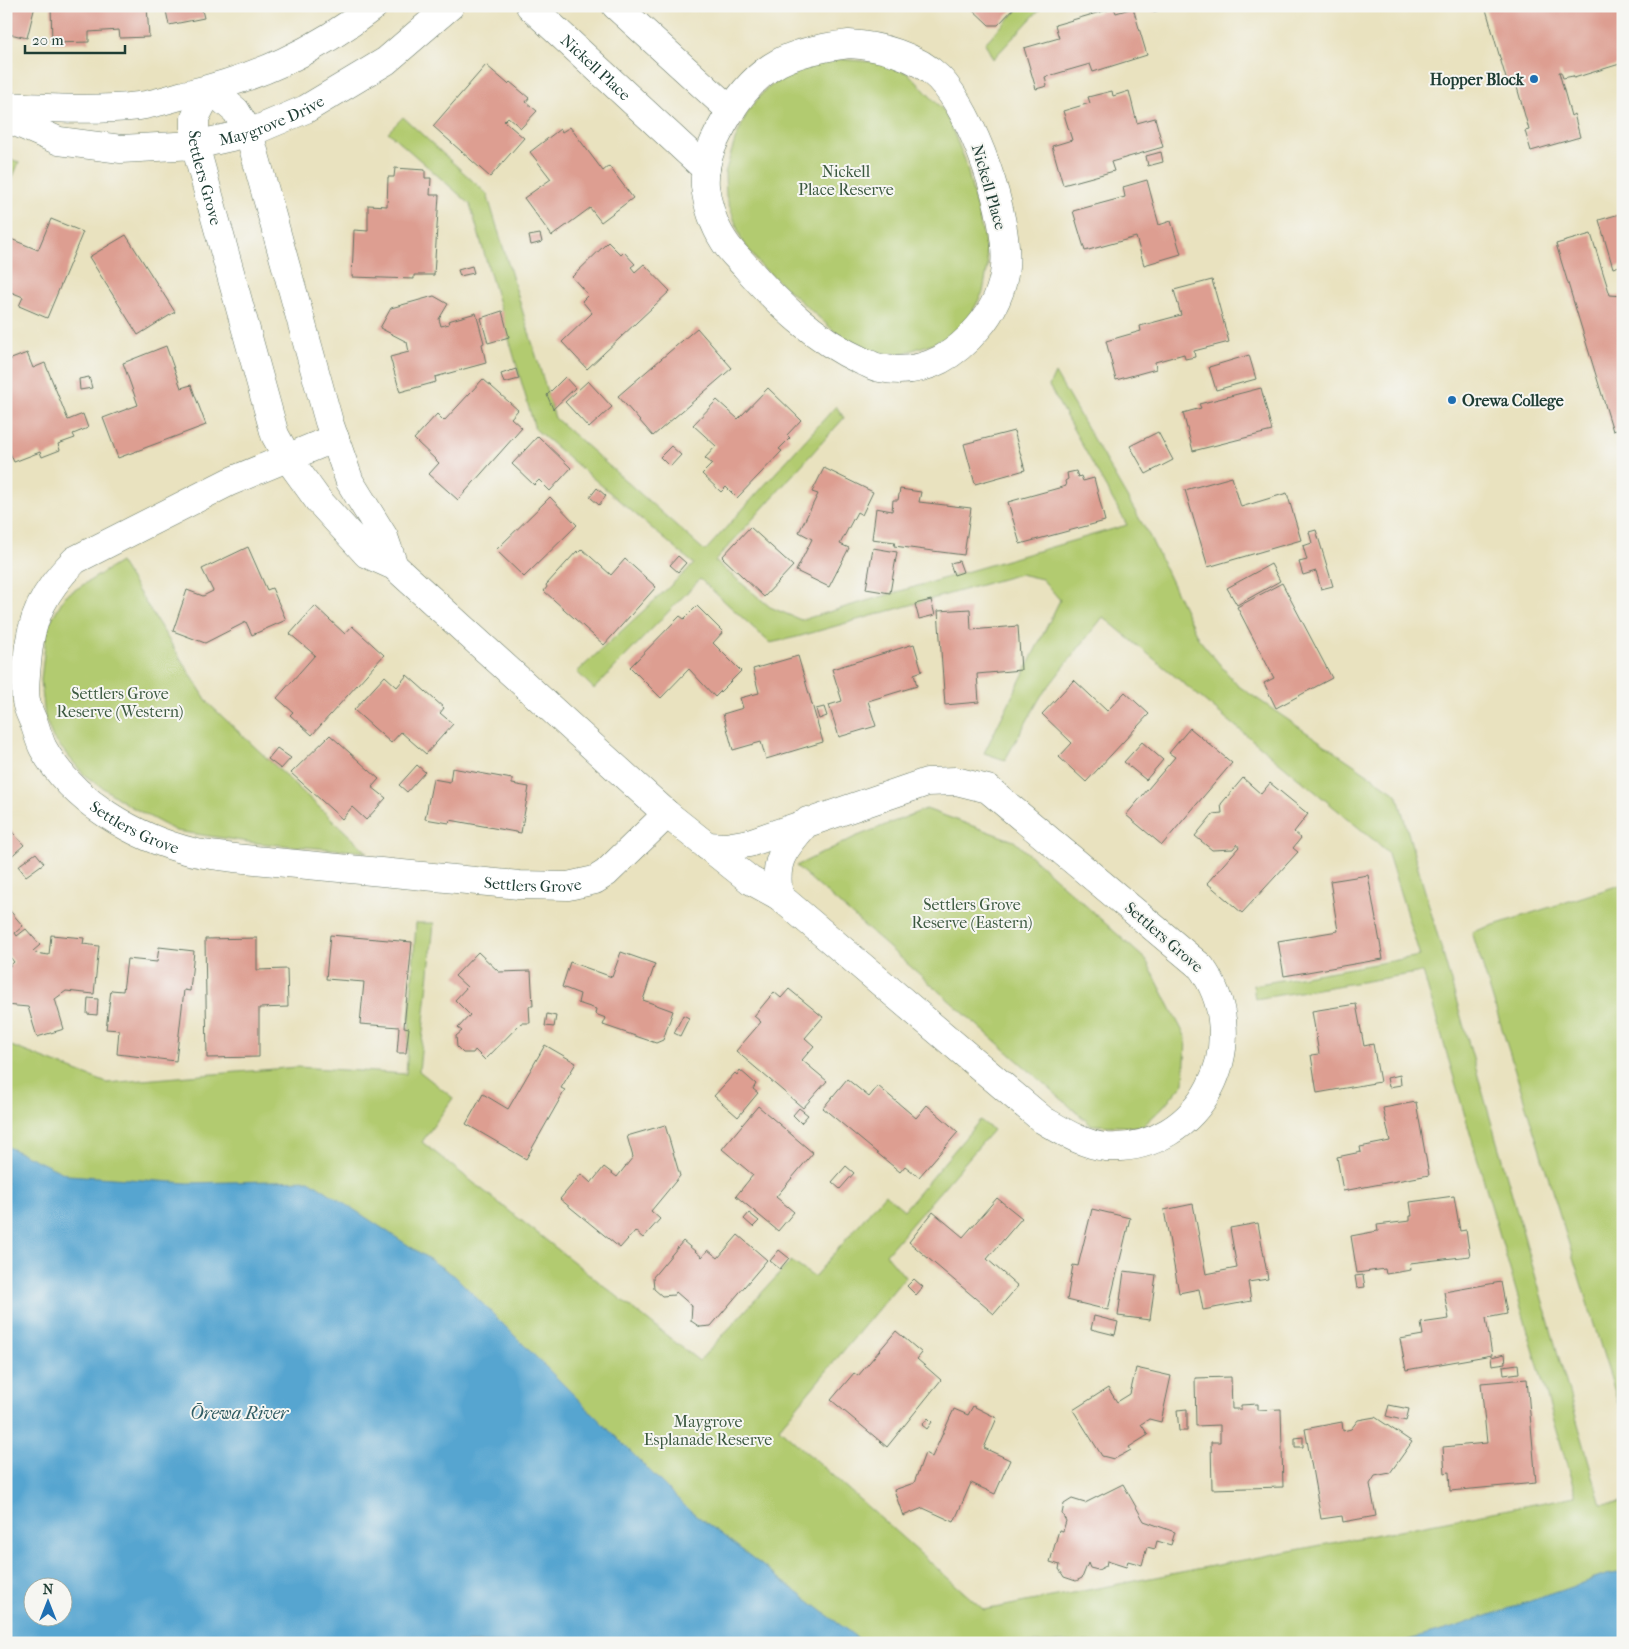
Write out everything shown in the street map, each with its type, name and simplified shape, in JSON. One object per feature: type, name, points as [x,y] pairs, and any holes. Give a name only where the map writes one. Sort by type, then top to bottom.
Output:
[{"type":"street","points":[[6,106],[71,109],[140,106],[210,89],[268,70],[285,62],[351,24],[374,6]]},
{"type":"street","name":"Maygrove Drive","points":[[6,118],[59,141],[121,149],[195,144],[249,133],[306,109],[386,61],[450,6]]},
{"type":"street","name":"Nickell Place","points":[[530,6],[706,169]]},
{"type":"street","points":[[616,6],[731,111]]},
{"type":"street","name":"Nickell Place","points":[[870,46],[912,58],[938,77],[956,100],[974,131],[995,199],[1003,234],[1005,267],[998,299],[980,327],[954,353],[917,369],[880,368],[844,353],[809,329],[773,298],[724,242],[713,217],[705,186],[706,169],[717,135],[731,111],[741,94],[759,74],[798,55],[830,47],[870,46]]},
{"type":"street","name":"Settlers Grove","points":[[394,566],[384,537],[350,482],[335,438],[279,245],[249,133],[236,111],[210,89],[195,118],[195,144],[275,435],[287,457],[318,500],[367,554],[394,566],[667,814],[707,846],[750,880],[779,896],[1043,1120],[1084,1141],[1105,1147],[1153,1140],[1189,1117],[1201,1103],[1218,1069],[1224,1036],[1220,1004],[1217,992],[1201,968],[988,789],[956,781],[927,782],[739,846],[707,846]]},
{"type":"street","name":"Settlers Grove","points":[[335,438],[229,482],[76,560],[57,578],[40,603],[31,631],[25,680],[26,702],[43,748],[62,774],[89,802],[121,823],[158,840],[192,852],[234,858],[540,886],[581,884],[600,876],[617,864],[667,814]]},
{"type":"street","points":[[779,896],[778,862],[789,844],[808,821]]},
{"type":"green space","points":[[1021,6],[1043,6],[993,59],[985,43]]},
{"type":"green space","name":"Nickell Place Reserve","points":[[838,59],[875,62],[908,73],[945,112],[965,160],[984,238],[988,265],[983,292],[968,320],[949,338],[901,354],[880,353],[843,339],[759,264],[741,239],[726,196],[725,173],[735,140],[748,111],[764,91],[785,76],[809,65]]},
{"type":"green space","name":"Maygrove Esplanade Reserve","points":[[403,117],[487,194],[555,418],[705,551],[836,406],[844,418],[715,561],[770,607],[801,620],[1127,525],[1049,386],[1055,373],[1150,537],[1198,638],[1237,685],[1397,794],[1601,1504],[1623,1502],[1623,1643],[6,1643],[6,1044],[107,1083],[297,1067],[406,1074],[416,923],[434,923],[419,1071],[453,1098],[422,1142],[699,1361],[791,1261],[814,1277],[885,1194],[904,1210],[980,1120],[993,1130],[886,1254],[905,1277],[779,1428],[984,1610],[1576,1496],[1423,972],[1255,999],[1253,985],[1420,956],[1387,851],[1103,617],[1041,696],[1005,760],[984,753],[1060,600],[1042,579],[1020,574],[770,643],[700,579],[594,689],[577,672],[694,564],[535,429],[470,204],[388,132]]},
{"type":"green space","points":[[6,158],[19,162],[6,194]]},
{"type":"green space","name":"Settlers Grove Reserve (Western)","points":[[120,562],[209,704],[367,852],[255,843],[176,831],[128,805],[84,775],[53,738],[45,718],[41,680],[47,627],[65,596]]},
{"type":"green space","name":"Settlers Grove Reserve (Eastern)","points":[[926,809],[1014,841],[1146,960],[1186,1038],[1184,1083],[1142,1127],[1091,1125],[796,866],[855,837]]},
{"type":"green space","points":[[1623,884],[1623,1418],[1472,932]]},
{"type":"water","name":"Ōrewa River","points":[[6,1146],[68,1175],[188,1183],[309,1180],[455,1276],[687,1508],[864,1643],[6,1643]]},
{"type":"water","points":[[1623,1572],[1623,1643],[1398,1643],[1452,1628],[1606,1575]]},
{"type":"building","points":[[6,6],[35,6],[27,38],[6,33]]},
{"type":"building","points":[[51,6],[147,6],[149,37],[120,38],[119,30],[89,32],[89,42],[52,43]]},
{"type":"building","points":[[165,6],[201,6],[204,18],[169,25]]},
{"type":"building","points":[[969,6],[1016,6],[998,25],[989,25]]},
{"type":"building","points":[[1152,6],[1162,6],[1163,9],[1153,12]]},
{"type":"building","name":"Hopper Block","points":[[1485,6],[1623,6],[1623,63],[1574,78],[1573,76],[1563,78],[1561,72],[1559,72],[1571,116],[1574,114],[1580,137],[1531,151],[1525,131],[1529,130],[1515,80],[1507,82]]},
{"type":"building","points":[[1114,8],[1116,13],[1133,8],[1147,55],[1093,72],[1090,64],[1045,77],[1047,86],[1036,89],[1024,48],[1059,38],[1055,25]]},
{"type":"building","points":[[486,65],[508,84],[510,82],[529,98],[526,102],[537,111],[521,128],[508,117],[504,121],[524,138],[490,177],[433,126]]},
{"type":"building","points":[[1112,91],[1113,96],[1129,91],[1137,123],[1155,118],[1163,147],[1111,162],[1114,171],[1063,185],[1052,146],[1072,140],[1063,111],[1090,103],[1088,97]]},
{"type":"building","points":[[570,127],[603,171],[609,166],[633,198],[601,222],[590,208],[552,236],[524,198],[551,179],[530,152],[560,129],[562,132]]},
{"type":"building","points":[[1161,152],[1163,162],[1148,166],[1146,156]]},
{"type":"building","points":[[395,168],[425,170],[425,178],[431,178],[430,195],[439,195],[434,275],[414,275],[414,279],[352,277],[354,230],[368,231],[368,205],[387,206],[388,177],[394,177]]},
{"type":"building","points":[[1147,180],[1159,225],[1171,221],[1181,254],[1144,265],[1136,237],[1085,251],[1073,211],[1125,197],[1123,187]]},
{"type":"building","points":[[1623,213],[1623,265],[1613,268],[1599,220]]},
{"type":"building","points":[[51,219],[83,232],[47,318],[19,306],[23,297],[6,290],[6,237],[38,250]]},
{"type":"building","points":[[540,234],[542,242],[531,245],[529,236]]},
{"type":"building","points":[[1591,234],[1610,295],[1623,296],[1623,428],[1613,431],[1556,244]]},
{"type":"building","points":[[126,235],[175,312],[138,335],[89,257]]},
{"type":"building","points":[[608,242],[621,255],[624,252],[635,264],[631,267],[635,272],[644,264],[670,291],[587,369],[562,342],[592,313],[582,301],[588,295],[572,277]]},
{"type":"building","points":[[472,266],[474,273],[460,276],[458,270]]},
{"type":"building","points":[[1212,280],[1229,342],[1194,351],[1195,357],[1185,359],[1184,354],[1155,362],[1156,369],[1116,380],[1106,341],[1141,331],[1140,326],[1181,315],[1174,290]]},
{"type":"building","points":[[434,296],[448,304],[439,319],[441,326],[449,324],[448,321],[476,313],[484,343],[482,344],[486,363],[435,377],[436,382],[400,392],[390,357],[409,352],[407,342],[380,328],[391,308]]},
{"type":"building","points":[[502,311],[509,337],[488,343],[481,318]]},
{"type":"building","points":[[697,328],[732,368],[653,436],[618,396]]},
{"type":"building","points":[[166,346],[181,388],[191,385],[206,425],[118,458],[103,418],[138,405],[123,363]]},
{"type":"building","points":[[27,353],[33,368],[45,363],[68,420],[83,414],[88,428],[73,434],[75,438],[58,444],[60,450],[42,457],[40,452],[14,462],[6,444],[6,377],[9,376],[6,361]]},
{"type":"building","points":[[1249,355],[1256,379],[1216,390],[1209,367]]},
{"type":"building","points":[[516,369],[519,379],[504,383],[501,374]]},
{"type":"building","points":[[89,377],[92,388],[80,390],[79,379]]},
{"type":"building","points":[[565,377],[575,388],[553,409],[547,395]]},
{"type":"building","points":[[483,379],[518,410],[511,418],[522,428],[458,500],[429,474],[439,463],[414,439],[437,414],[444,421]]},
{"type":"building","points":[[588,381],[612,407],[589,428],[565,402]]},
{"type":"building","points":[[768,388],[801,420],[787,435],[790,438],[779,449],[782,451],[737,498],[726,487],[721,492],[702,474],[712,464],[705,458],[716,446],[693,425],[717,400],[738,419]]},
{"type":"building","points":[[1261,388],[1272,431],[1193,451],[1183,413],[1201,408],[1199,404]]},
{"type":"building","points":[[1014,431],[1025,470],[975,484],[964,444]]},
{"type":"building","points":[[1158,432],[1173,460],[1146,474],[1130,446]]},
{"type":"building","points":[[538,436],[571,468],[550,491],[539,480],[534,485],[512,464]]},
{"type":"building","points":[[671,446],[681,455],[670,467],[660,457]]},
{"type":"building","points":[[824,468],[873,492],[862,515],[857,512],[840,544],[849,548],[829,587],[796,571],[812,539],[799,532],[818,494],[812,492]]},
{"type":"building","points":[[1076,471],[1078,477],[1081,476],[1083,481],[1094,478],[1105,521],[1020,544],[1008,502],[1066,486],[1067,473]]},
{"type":"building","points":[[1232,477],[1241,507],[1287,493],[1301,540],[1208,567],[1185,490]]},
{"type":"building","points":[[597,488],[606,496],[599,505],[590,497]]},
{"type":"building","points":[[900,489],[921,492],[919,502],[971,508],[964,555],[894,546],[895,542],[872,539],[876,508],[892,511],[893,500],[898,500]]},
{"type":"building","points":[[550,497],[577,525],[524,577],[496,550]]},
{"type":"building","points":[[750,527],[793,566],[764,597],[722,557]]},
{"type":"building","points":[[1316,530],[1333,586],[1321,589],[1316,571],[1303,575],[1299,562],[1307,560],[1303,546],[1312,543],[1309,532]]},
{"type":"building","points":[[248,547],[267,590],[272,588],[286,620],[252,635],[246,622],[205,643],[173,631],[187,590],[203,596],[213,591],[202,569]]},
{"type":"building","points":[[873,548],[897,552],[890,593],[866,589]]},
{"type":"building","points":[[582,549],[611,575],[625,559],[656,587],[604,645],[544,591],[547,587],[546,585],[577,551],[578,553]]},
{"type":"building","points":[[678,556],[686,563],[678,572],[670,565]]},
{"type":"building","points":[[959,561],[963,572],[954,575],[950,563]]},
{"type":"building","points":[[1271,564],[1280,581],[1237,605],[1227,588]]},
{"type":"building","points":[[1282,583],[1332,678],[1276,708],[1264,683],[1274,678],[1237,607]]},
{"type":"building","points":[[931,600],[935,615],[919,619],[915,604]]},
{"type":"building","points":[[315,606],[345,634],[352,626],[384,655],[312,735],[290,715],[293,712],[277,698],[315,655],[290,634]]},
{"type":"building","points":[[697,606],[723,632],[713,643],[741,671],[715,697],[689,669],[661,698],[630,667],[680,616],[684,619]]},
{"type":"building","points":[[970,609],[971,630],[1018,626],[1021,670],[977,674],[979,702],[945,705],[938,611]]},
{"type":"building","points":[[914,644],[922,671],[914,674],[917,686],[868,701],[876,726],[839,737],[829,705],[842,701],[832,669]]},
{"type":"building","points":[[798,656],[823,742],[766,759],[761,742],[733,750],[723,714],[743,708],[740,698],[759,693],[753,669]]},
{"type":"building","points":[[407,675],[444,708],[440,713],[453,724],[426,754],[401,732],[391,743],[354,710],[385,676],[397,687]]},
{"type":"building","points":[[1074,680],[1107,711],[1125,692],[1149,714],[1086,782],[1059,757],[1072,743],[1042,714]]},
{"type":"building","points":[[824,707],[827,716],[819,719],[816,709]]},
{"type":"building","points":[[1190,728],[1232,763],[1162,845],[1126,815],[1175,757],[1169,753]]},
{"type":"building","points":[[330,735],[379,779],[372,787],[386,798],[366,820],[352,807],[342,819],[291,773]]},
{"type":"building","points":[[1142,742],[1163,760],[1146,780],[1124,762]]},
{"type":"building","points":[[277,748],[291,758],[281,769],[268,759]]},
{"type":"building","points":[[417,765],[425,772],[407,792],[399,785]]},
{"type":"building","points":[[452,768],[512,779],[512,784],[529,787],[521,833],[450,820],[449,823],[425,819],[433,779],[450,782]]},
{"type":"building","points":[[1243,778],[1261,794],[1270,783],[1308,814],[1294,832],[1301,838],[1293,848],[1298,852],[1242,913],[1207,883],[1239,847],[1237,844],[1233,849],[1212,850],[1195,836],[1213,814],[1222,813],[1221,804]]},
{"type":"building","points":[[6,825],[24,845],[6,861]]},
{"type":"building","points":[[36,853],[44,863],[26,876],[18,866]]},
{"type":"building","points":[[1368,875],[1383,959],[1284,976],[1278,941],[1338,931],[1330,881]]},
{"type":"building","points":[[6,906],[23,926],[15,933],[17,936],[26,929],[40,945],[33,951],[35,953],[49,955],[51,935],[84,938],[83,944],[99,946],[94,994],[66,991],[55,999],[64,1029],[37,1037],[28,1007],[6,1005],[6,969],[14,962],[6,952]]},
{"type":"building","points":[[330,935],[412,942],[404,1027],[409,1028],[406,1053],[397,1053],[399,1027],[360,1024],[364,982],[326,979]]},
{"type":"building","points":[[257,938],[257,970],[287,969],[288,1007],[259,1008],[259,1057],[207,1058],[205,939]]},
{"type":"building","points":[[159,947],[194,951],[190,991],[184,990],[176,1061],[117,1054],[119,1030],[106,1029],[111,990],[123,991],[127,959],[157,962]]},
{"type":"building","points":[[478,952],[499,972],[531,971],[533,1006],[529,1006],[530,1023],[521,1023],[485,1060],[475,1050],[473,1053],[463,1053],[457,1047],[456,1036],[462,1031],[458,1028],[470,1015],[455,1000],[467,987],[455,976]]},
{"type":"building","points":[[621,952],[655,964],[643,1000],[673,1011],[663,1040],[656,1043],[603,1025],[606,1018],[595,1014],[596,1009],[578,1003],[580,994],[562,987],[570,962],[612,977]]},
{"type":"building","points":[[789,989],[823,1017],[805,1038],[814,1046],[802,1060],[827,1081],[803,1108],[736,1051],[761,1022],[754,1016],[774,992],[781,998]]},
{"type":"building","points":[[88,998],[98,999],[97,1015],[87,1014]]},
{"type":"building","points":[[1356,1004],[1364,1046],[1373,1044],[1380,1082],[1317,1093],[1311,1055],[1319,1054],[1312,1011]]},
{"type":"building","points":[[547,1014],[556,1016],[554,1027],[545,1026]]},
{"type":"building","points":[[683,1015],[689,1018],[680,1036],[674,1033]]},
{"type":"building","points":[[545,1045],[576,1063],[561,1088],[565,1090],[526,1159],[466,1124],[483,1094],[508,1109]]},
{"type":"building","points":[[740,1070],[756,1084],[753,1089],[758,1093],[738,1117],[714,1096]]},
{"type":"building","points":[[1400,1075],[1401,1085],[1389,1087],[1387,1078]]},
{"type":"building","points":[[847,1079],[869,1097],[878,1086],[916,1118],[927,1105],[958,1132],[919,1177],[905,1166],[900,1172],[823,1108]]},
{"type":"building","points":[[1416,1102],[1429,1175],[1343,1191],[1337,1157],[1361,1152],[1360,1147],[1390,1141],[1383,1108]]},
{"type":"building","points":[[758,1106],[813,1153],[776,1197],[794,1212],[778,1231],[736,1196],[753,1175],[722,1149]]},
{"type":"building","points":[[799,1108],[808,1115],[801,1123],[793,1115]]},
{"type":"building","points":[[665,1125],[680,1176],[651,1211],[660,1219],[643,1238],[635,1231],[620,1248],[560,1199],[581,1174],[591,1183],[604,1167],[617,1177],[633,1157],[627,1136]]},
{"type":"building","points":[[846,1166],[854,1173],[840,1189],[832,1182]]},
{"type":"building","points":[[1454,1196],[1460,1231],[1466,1230],[1470,1256],[1410,1263],[1411,1270],[1386,1274],[1385,1269],[1357,1273],[1351,1236],[1378,1231],[1377,1225],[1410,1221],[1410,1216],[1412,1216],[1410,1202]]},
{"type":"building","points":[[997,1198],[1022,1218],[987,1259],[1018,1286],[994,1314],[909,1242],[933,1212],[963,1237]]},
{"type":"building","points":[[1193,1204],[1206,1274],[1237,1268],[1230,1228],[1258,1223],[1268,1279],[1248,1282],[1251,1301],[1203,1310],[1199,1289],[1179,1293],[1164,1210]]},
{"type":"building","points":[[1092,1209],[1130,1218],[1108,1310],[1067,1300],[1073,1265],[1078,1266]]},
{"type":"building","points":[[749,1213],[759,1221],[753,1227],[744,1219]]},
{"type":"building","points":[[738,1235],[767,1260],[711,1326],[700,1327],[691,1321],[692,1306],[676,1292],[674,1295],[662,1296],[654,1289],[653,1277],[683,1241],[702,1257],[708,1250],[718,1258]]},
{"type":"building","points":[[779,1250],[789,1258],[780,1269],[770,1261]]},
{"type":"building","points":[[1124,1271],[1156,1275],[1150,1320],[1118,1316]]},
{"type":"building","points":[[1363,1275],[1365,1287],[1357,1288],[1355,1276]]},
{"type":"building","points":[[914,1279],[923,1287],[916,1295],[907,1286]]},
{"type":"building","points":[[1501,1282],[1507,1314],[1486,1318],[1492,1355],[1406,1370],[1400,1339],[1423,1335],[1421,1323],[1449,1319],[1444,1292]]},
{"type":"building","points":[[1094,1316],[1118,1322],[1115,1335],[1091,1329]]},
{"type":"building","points":[[896,1331],[922,1353],[917,1359],[941,1380],[887,1447],[831,1400],[854,1373],[858,1376]]},
{"type":"building","points":[[1505,1354],[1506,1363],[1492,1365],[1491,1357]]},
{"type":"building","points":[[1518,1364],[1519,1373],[1504,1375],[1503,1366]]},
{"type":"building","points":[[1136,1368],[1171,1376],[1161,1422],[1149,1419],[1141,1424],[1148,1435],[1129,1447],[1131,1450],[1114,1459],[1102,1456],[1073,1410],[1108,1388],[1117,1402],[1130,1394]]},
{"type":"building","points":[[1231,1377],[1232,1409],[1241,1409],[1241,1405],[1258,1404],[1258,1410],[1281,1409],[1283,1487],[1212,1489],[1211,1442],[1220,1442],[1220,1425],[1196,1426],[1195,1378]]},
{"type":"building","points":[[1527,1379],[1536,1483],[1450,1491],[1449,1472],[1445,1473],[1443,1447],[1487,1443],[1481,1383]]},
{"type":"building","points":[[1389,1405],[1409,1409],[1406,1421],[1386,1416]]},
{"type":"building","points":[[973,1406],[997,1418],[984,1448],[1010,1460],[995,1494],[971,1483],[954,1522],[923,1508],[903,1516],[894,1490],[914,1483],[925,1453],[932,1457],[954,1409],[968,1415]]},
{"type":"building","points":[[1187,1409],[1187,1431],[1179,1431],[1177,1410]]},
{"type":"building","points":[[1375,1417],[1412,1442],[1390,1473],[1375,1476],[1370,1484],[1376,1516],[1343,1522],[1342,1516],[1321,1519],[1305,1429],[1342,1422],[1343,1431],[1351,1429],[1358,1420]]},
{"type":"building","points":[[928,1418],[932,1422],[927,1429],[922,1425]]},
{"type":"building","points":[[1303,1437],[1303,1447],[1295,1447],[1295,1438]]},
{"type":"building","points":[[1123,1484],[1144,1521],[1175,1532],[1171,1545],[1157,1541],[1155,1549],[1147,1547],[1142,1565],[1128,1561],[1126,1567],[1107,1561],[1106,1566],[1098,1570],[1090,1568],[1088,1563],[1082,1578],[1076,1581],[1064,1577],[1059,1569],[1060,1565],[1050,1562],[1059,1530],[1063,1531],[1066,1521],[1062,1514],[1064,1504],[1072,1499],[1085,1503]]},
{"type":"place","name":"Hopper Block","points":[[1534,79]]},
{"type":"place","name":"Orewa College","points":[[1452,400]]}]
